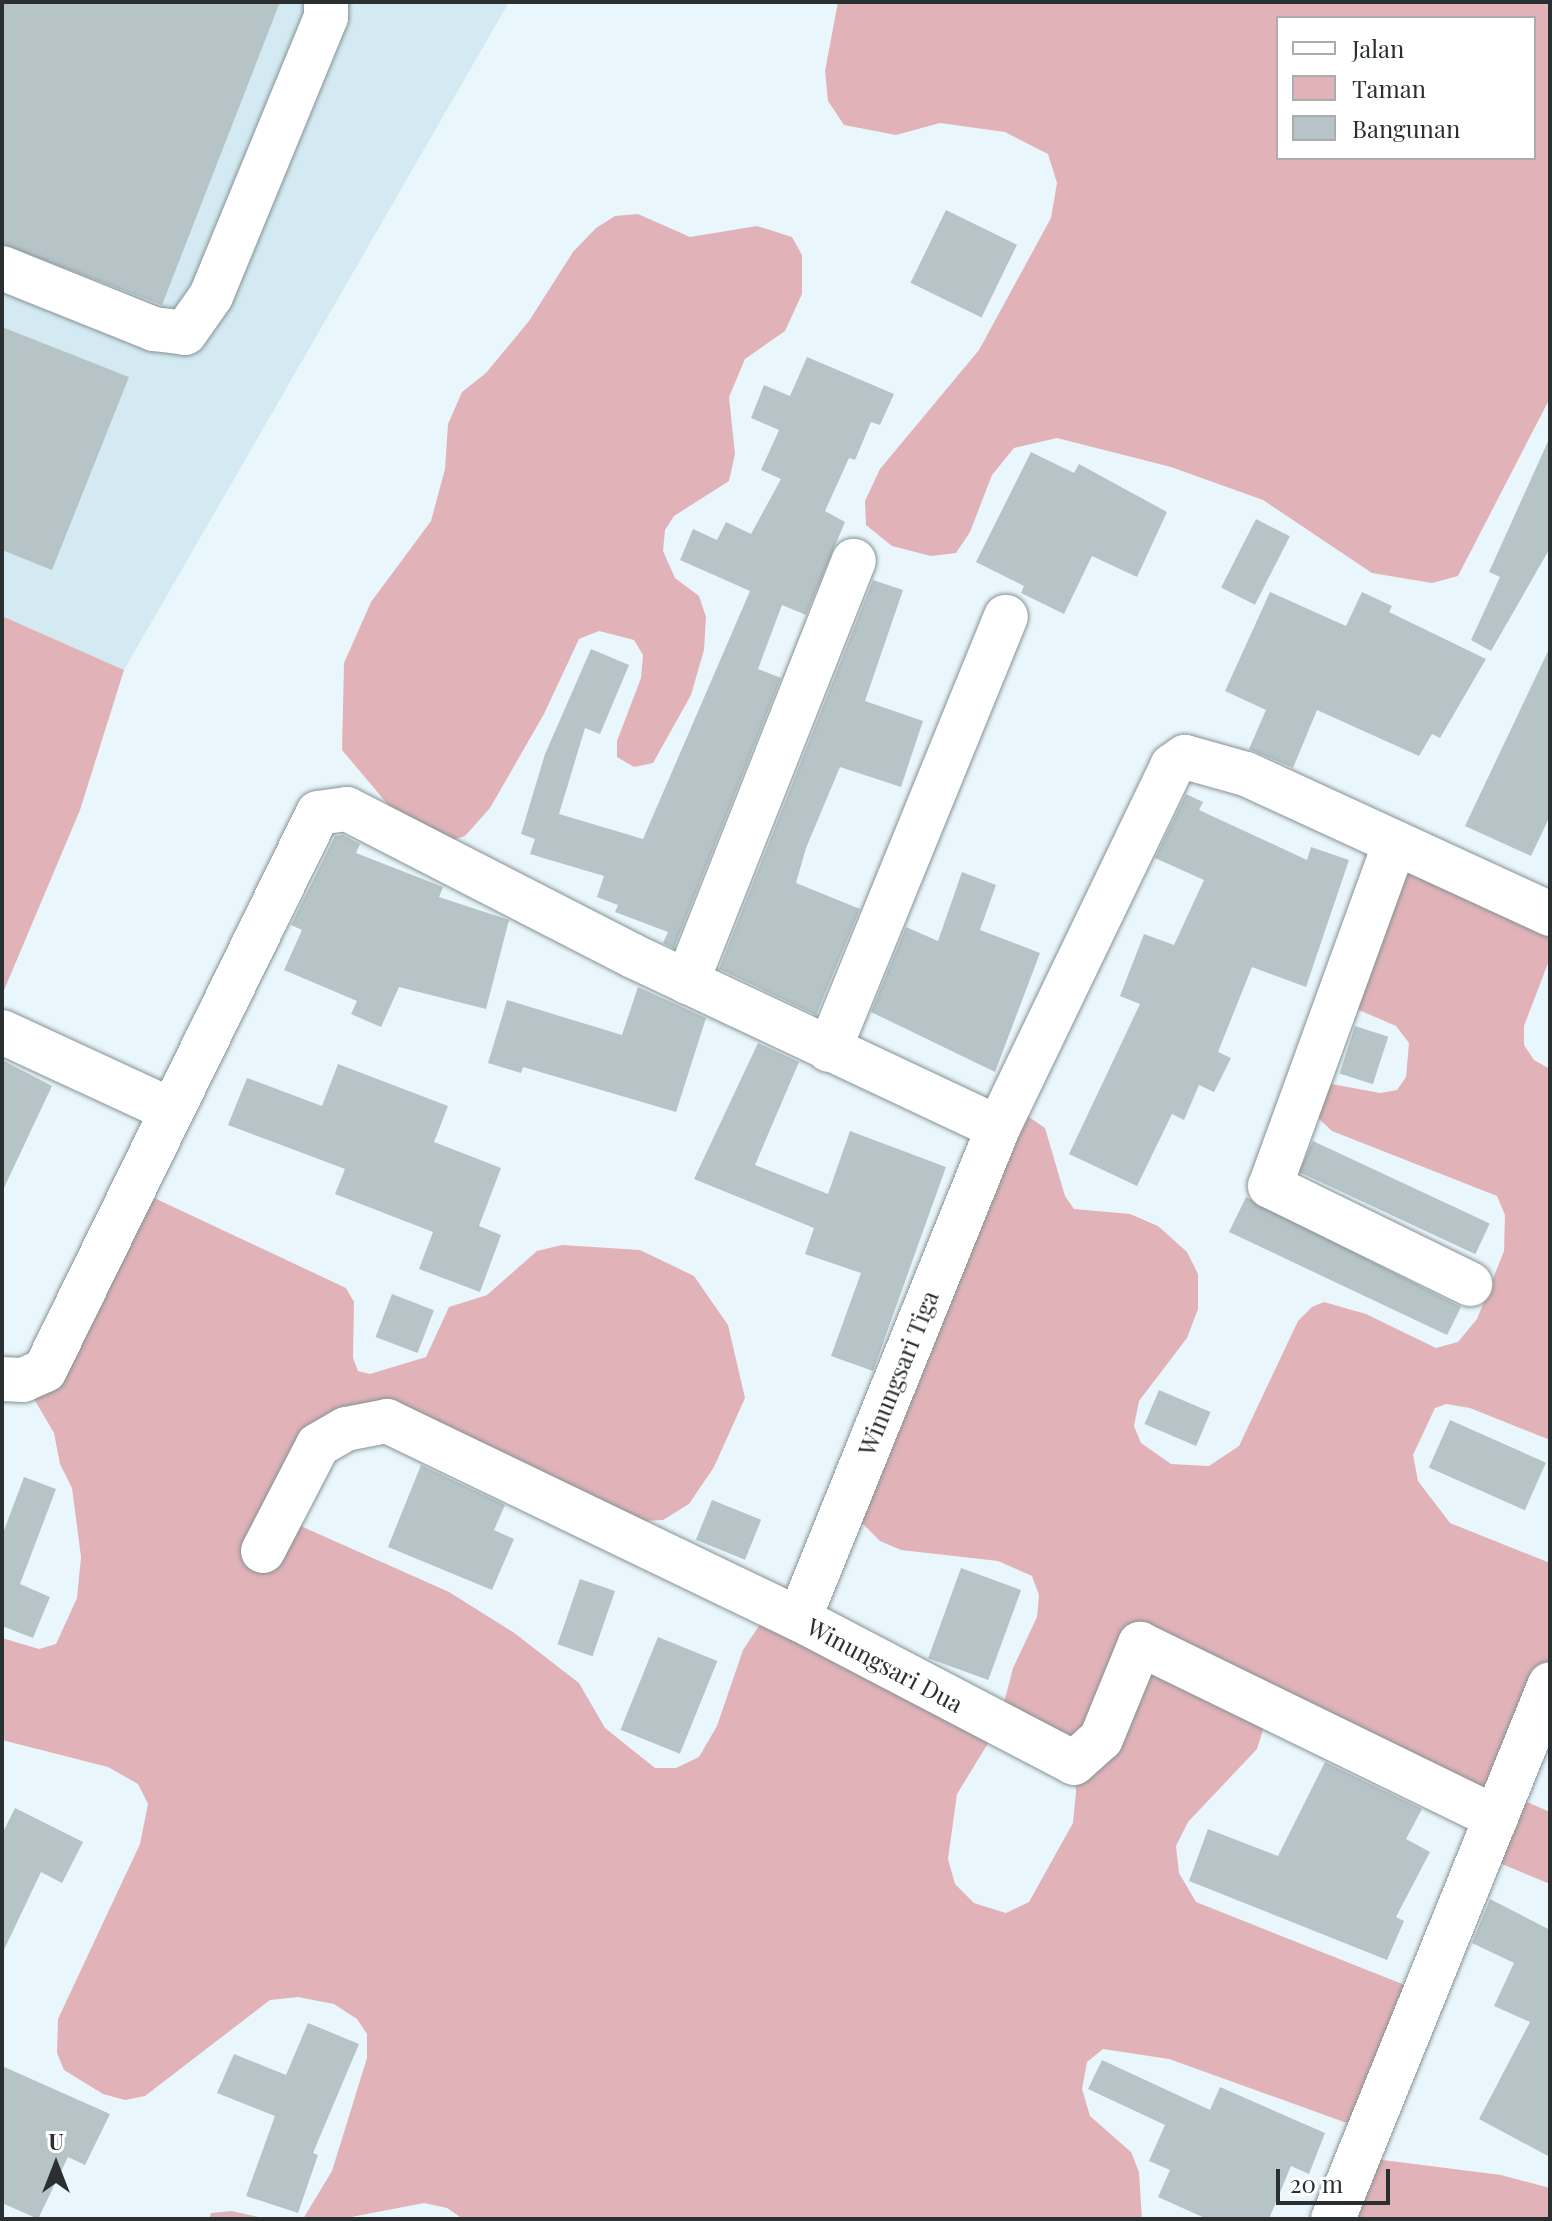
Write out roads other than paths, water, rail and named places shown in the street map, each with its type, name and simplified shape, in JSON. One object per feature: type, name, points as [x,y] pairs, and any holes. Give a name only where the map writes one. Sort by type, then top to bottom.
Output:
[{"type":"street","points":[[2,268],[154,329],[185,333],[211,296],[326,17],[326,2]]},
{"type":"street","points":[[687,982],[854,561]]},
{"type":"street","points":[[829,1050],[1006,617]]},
{"type":"street","name":"Winungsari Tiga","points":[[799,1619],[998,1128],[1172,766],[1185,757],[1201,757],[1550,914]]},
{"type":"street","points":[[2,1379],[23,1380],[45,1370],[318,813],[347,809],[687,982],[998,1128]]},
{"type":"street","points":[[1395,843],[1270,1186],[1470,1284]]},
{"type":"street","points":[[2,1032],[171,1110]]},
{"type":"street","name":"Winungsari Dua","points":[[263,1551],[318,1445],[346,1429],[387,1421],[799,1619],[1074,1763],[1101,1739],[1140,1644],[1496,1818]]},
{"type":"street","points":[[1333,2219],[1550,1684]]}]
